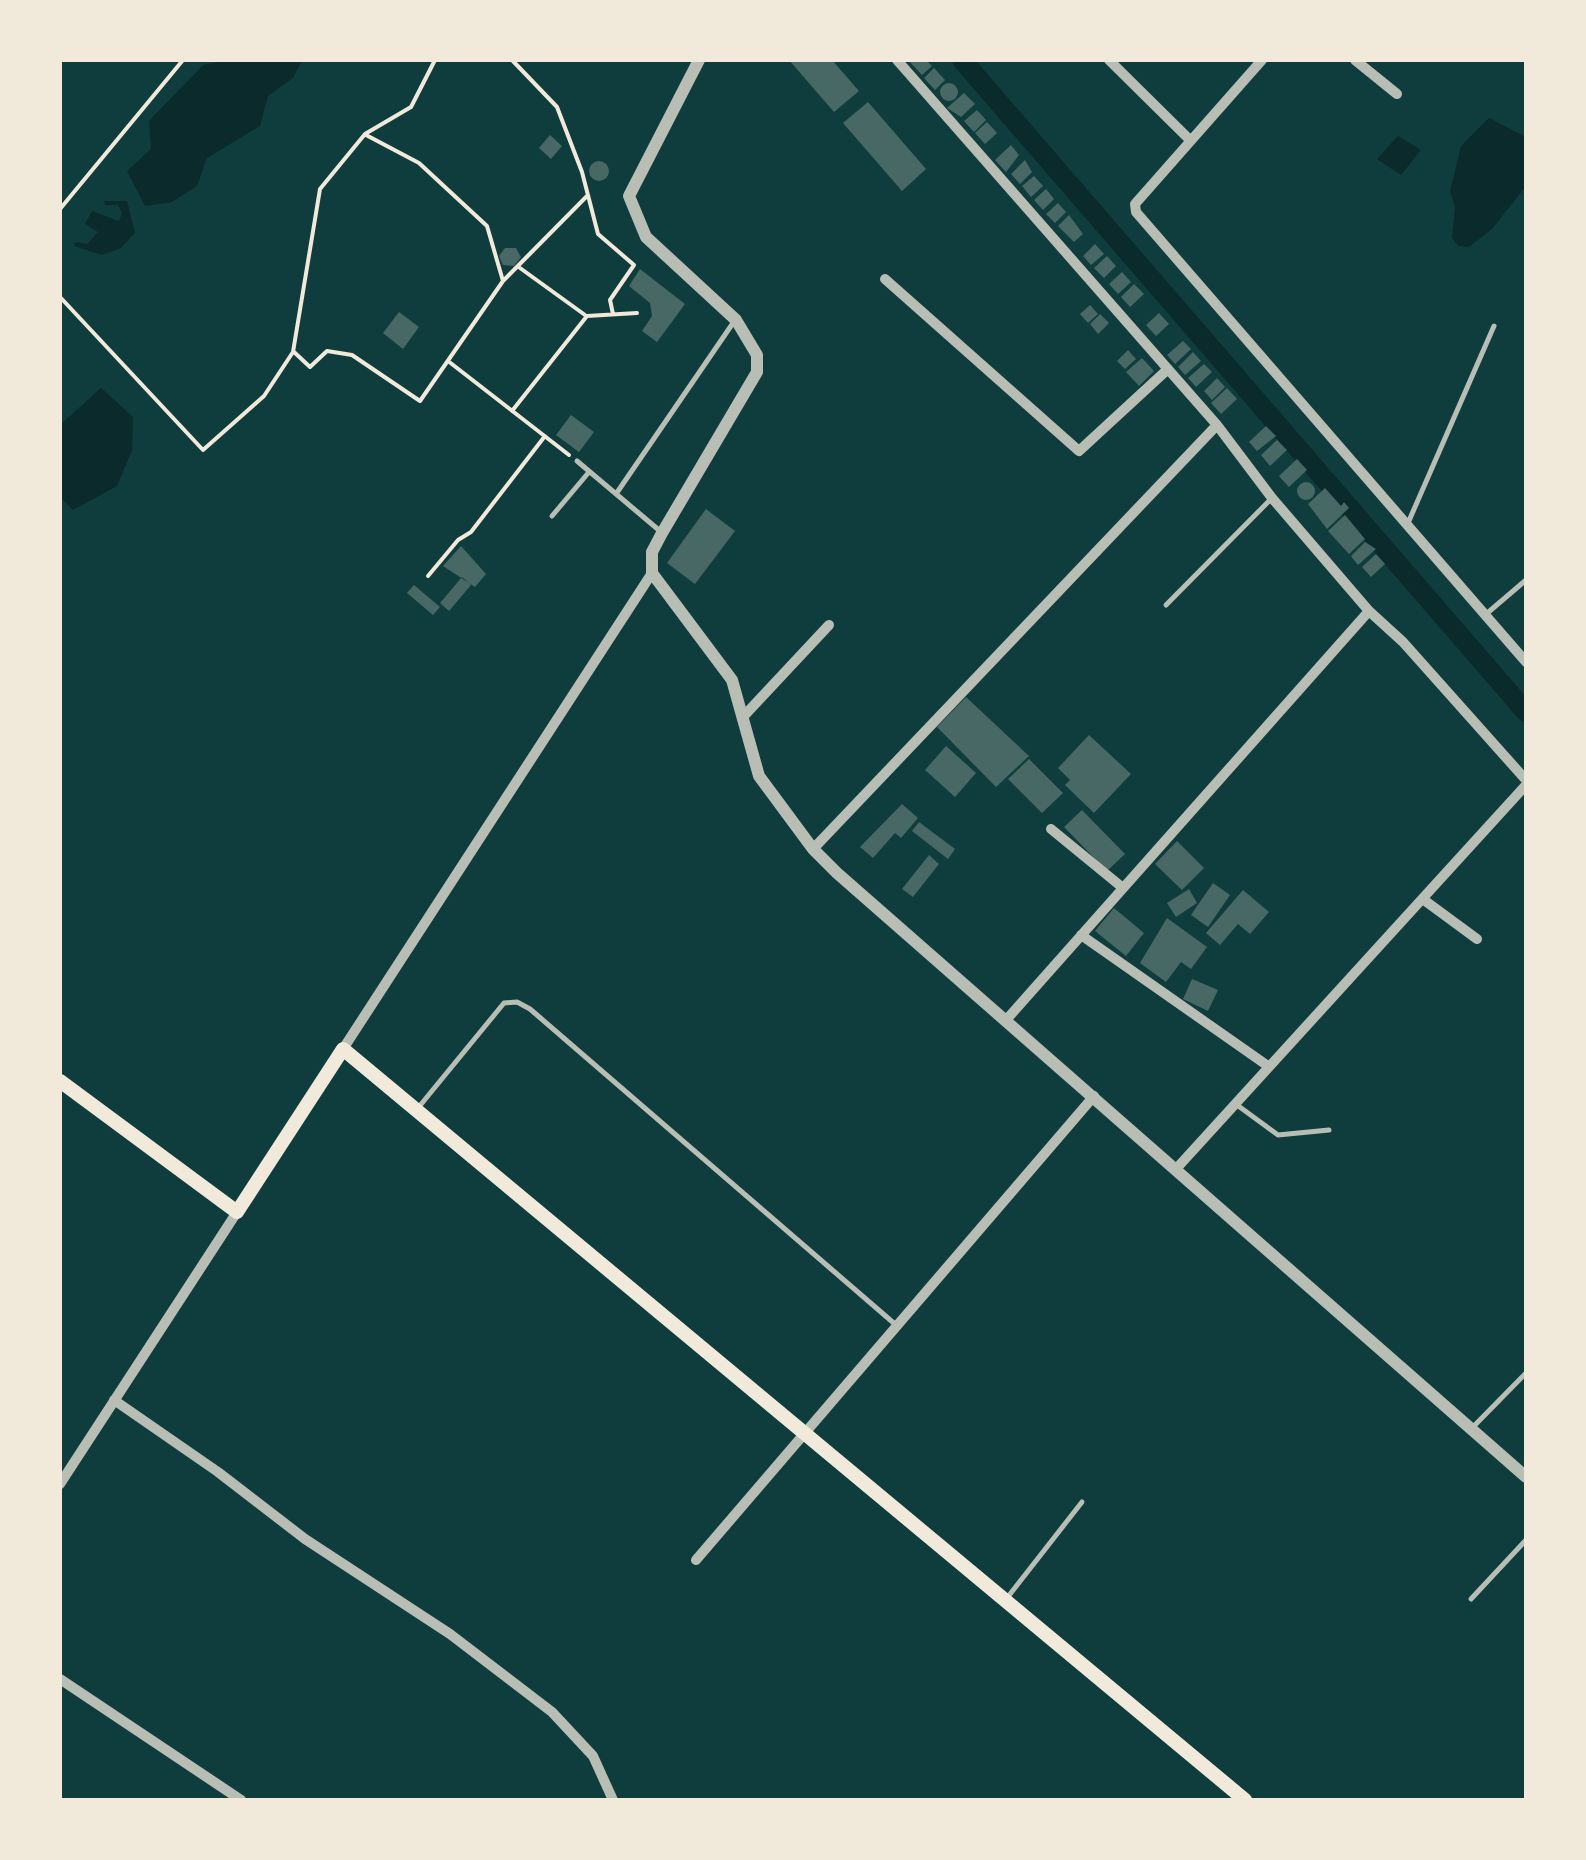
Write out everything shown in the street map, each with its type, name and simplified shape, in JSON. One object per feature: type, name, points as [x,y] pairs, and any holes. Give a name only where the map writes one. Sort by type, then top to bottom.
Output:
[{"type":"main road","points":[[60,1081],[237,1212],[343,1049],[1008,1598],[1245,1800]]},
{"type":"street","points":[[343,1049],[652,573],[652,552],[757,372],[757,354],[736,320],[646,237],[629,196],[700,60]]},
{"type":"street","points":[[897,60],[1218,426],[1272,498],[1368,610],[1404,642],[1526,782],[1424,900],[1176,1170]]},
{"type":"street","points":[[1109,60],[1190,140]]},
{"type":"street","points":[[1262,60],[1135,204],[1136,212],[1526,662]]},
{"type":"street","points":[[1355,60],[1397,94]]},
{"type":"street","points":[[885,279],[1079,452],[1168,369]]},
{"type":"street","points":[[813,849],[1218,426]]},
{"type":"street","points":[[652,573],[732,680],[759,776],[813,849],[1526,1477]]},
{"type":"street","points":[[1007,1019],[1368,610]]},
{"type":"street","points":[[742,718],[830,625]]},
{"type":"street","points":[[1051,829],[1123,888]]},
{"type":"street","points":[[1424,900],[1478,938]]},
{"type":"street","points":[[1081,936],[1268,1066]]},
{"type":"street","points":[[696,1560],[1094,1096]]},
{"type":"street","points":[[60,1484],[237,1212]]},
{"type":"street","points":[[114,1400],[218,1472],[306,1540],[450,1634],[552,1712],[593,1756],[614,1800]]},
{"type":"street","points":[[60,1678],[241,1800]]},
{"type":"lane","points":[[616,494],[736,320]]},
{"type":"lane","points":[[1407,526],[1494,326]]},
{"type":"lane","points":[[577,462],[662,533]]},
{"type":"lane","points":[[552,516],[589,472]]},
{"type":"lane","points":[[1166,605],[1272,498]]},
{"type":"lane","points":[[1485,614],[1526,580]]},
{"type":"lane","points":[[417,1110],[504,1003],[517,1002],[530,1009],[896,1325]]},
{"type":"lane","points":[[1237,1105],[1278,1135],[1329,1130]]},
{"type":"lane","points":[[1471,1430],[1526,1373]]},
{"type":"lane","points":[[1008,1598],[1082,1502]]},
{"type":"lane","points":[[1471,1598],[1526,1540]]},
{"type":"path","points":[[60,208],[183,60]]},
{"type":"path","points":[[60,297],[203,450],[264,396],[292,352],[320,190],[364,134],[411,107],[435,60]]},
{"type":"path","points":[[512,60],[557,107],[598,234],[634,265],[610,300],[613,314]]},
{"type":"path","points":[[364,134],[418,163],[487,226],[502,282]]},
{"type":"path","points":[[292,352],[310,367],[327,351],[352,355],[420,402],[502,282],[588,195]]},
{"type":"path","points":[[520,268],[587,316],[637,313]]},
{"type":"path","points":[[512,411],[587,316]]},
{"type":"path","points":[[448,361],[577,462]]},
{"type":"path","points":[[428,576],[458,540],[471,532],[545,436]]},
{"type":"water","points":[[230,60],[302,60],[293,78],[268,96],[260,126],[207,158],[197,186],[172,202],[145,206],[127,171],[151,149],[149,121],[203,65]]},
{"type":"water","points":[[1489,118],[1526,137],[1526,186],[1492,229],[1469,247],[1458,246],[1452,238],[1455,207],[1450,191],[1461,146]]},
{"type":"water","points":[[1398,136],[1421,150],[1401,175],[1377,159]]},
{"type":"water","points":[[104,201],[127,201],[135,233],[121,248],[102,255],[74,246],[76,242],[87,244],[98,232],[85,224],[92,211],[119,221],[122,213],[118,205],[105,205]]},
{"type":"water","points":[[101,388],[133,417],[132,450],[117,486],[73,510],[60,497],[60,425]]},
{"type":"building","points":[[789,60],[832,60],[859,91],[834,112]]},
{"type":"building","points":[[908,60],[926,60],[932,66],[922,75]]},
{"type":"building","points":[[934,68],[945,80],[935,90],[924,78]]},
{"type":"building","points":[[949,83],[956,85],[956,99],[949,101],[942,99],[940,92],[942,85]]},
{"type":"building","points":[[964,93],[975,104],[961,117],[947,108]]},
{"type":"building","points":[[868,102],[926,169],[902,191],[843,123]]},
{"type":"building","points":[[977,110],[986,120],[974,132],[964,121]]},
{"type":"building","points":[[987,122],[997,133],[985,144],[975,133]]},
{"type":"building","points":[[550,135],[562,146],[551,159],[539,148]]},
{"type":"building","points":[[1011,145],[1019,155],[1006,172],[995,160]]},
{"type":"building","points":[[1025,160],[1032,172],[1020,184],[1011,174]]},
{"type":"building","points":[[599,161],[609,171],[599,181],[589,171]]},
{"type":"building","points":[[1034,176],[1043,186],[1031,197],[1022,186]]},
{"type":"building","points":[[1046,189],[1054,199],[1043,210],[1034,200]]},
{"type":"building","points":[[1058,203],[1066,212],[1055,223],[1046,214]]},
{"type":"building","points":[[1069,215],[1083,234],[1074,242],[1058,226]]},
{"type":"building","points":[[1095,244],[1104,254],[1091,265],[1083,256]]},
{"type":"building","points":[[505,248],[516,248],[521,257],[514,266],[503,265],[499,256]]},
{"type":"building","points":[[1107,256],[1116,266],[1104,278],[1094,268]]},
{"type":"building","points":[[640,269],[685,304],[657,342],[642,331],[652,316],[650,303],[629,286]]},
{"type":"building","points":[[1122,272],[1131,282],[1118,294],[1109,284]]},
{"type":"building","points":[[1134,284],[1144,294],[1130,307],[1121,297]]},
{"type":"building","points":[[1090,305],[1098,314],[1088,323],[1080,314]]},
{"type":"building","points":[[399,312],[419,327],[403,349],[383,333]]},
{"type":"building","points":[[1159,313],[1169,324],[1156,336],[1146,325]]},
{"type":"building","points":[[1100,314],[1109,323],[1098,334],[1090,324]]},
{"type":"building","points":[[1183,341],[1191,349],[1175,364],[1167,355]]},
{"type":"building","points":[[1128,350],[1136,359],[1125,369],[1117,361]]},
{"type":"building","points":[[1193,352],[1201,361],[1185,375],[1178,367]]},
{"type":"building","points":[[1142,358],[1154,371],[1139,386],[1126,372]]},
{"type":"building","points":[[1204,364],[1212,372],[1196,387],[1188,378]]},
{"type":"building","points":[[1217,378],[1225,387],[1212,400],[1204,391]]},
{"type":"building","points":[[1227,388],[1237,399],[1221,414],[1211,403]]},
{"type":"building","points":[[571,415],[594,432],[579,452],[556,435]]},
{"type":"building","points":[[1266,426],[1276,436],[1257,451],[1249,442]]},
{"type":"building","points":[[1277,440],[1287,450],[1270,466],[1261,455]]},
{"type":"building","points":[[1297,459],[1307,470],[1289,487],[1279,476]]},
{"type":"building","points":[[1306,482],[1315,491],[1306,500],[1297,491]]},
{"type":"building","points":[[1325,488],[1341,506],[1344,502],[1349,508],[1327,529],[1308,504]]},
{"type":"building","points":[[706,509],[735,531],[695,584],[667,563]]},
{"type":"building","points":[[1345,515],[1365,539],[1349,554],[1328,531]]},
{"type":"building","points":[[1365,542],[1376,549],[1358,565],[1351,556]]},
{"type":"building","points":[[461,546],[486,574],[475,587],[443,566]]},
{"type":"building","points":[[1376,554],[1385,564],[1371,577],[1362,567]]},
{"type":"building","points":[[462,577],[471,585],[449,611],[440,603]]},
{"type":"building","points":[[414,585],[440,607],[433,615],[407,593]]},
{"type":"building","points":[[966,697],[1029,756],[996,787],[937,727]]},
{"type":"building","points":[[1089,735],[1131,774],[1094,813],[1065,785],[1070,780],[1058,768]]},
{"type":"building","points":[[946,746],[976,773],[955,797],[925,770]]},
{"type":"building","points":[[1029,759],[1063,793],[1042,813],[1008,779]]},
{"type":"building","points":[[902,804],[918,818],[901,838],[895,833],[873,858],[860,847]]},
{"type":"building","points":[[1082,810],[1125,854],[1107,871],[1064,827]]},
{"type":"building","points":[[919,822],[955,849],[948,859],[912,831]]},
{"type":"building","points":[[1177,841],[1204,868],[1182,890],[1155,864]]},
{"type":"building","points":[[929,855],[939,864],[913,897],[902,889]]},
{"type":"building","points":[[1213,883],[1230,895],[1208,927],[1191,915]]},
{"type":"building","points":[[1189,889],[1197,903],[1176,917],[1167,903]]},
{"type":"building","points":[[1243,890],[1269,912],[1250,934],[1238,924],[1220,945],[1206,933]]},
{"type":"building","points":[[1114,908],[1144,933],[1126,956],[1095,931]]},
{"type":"building","points":[[1167,918],[1207,947],[1191,969],[1181,962],[1166,982],[1140,963]]},
{"type":"building","points":[[1192,979],[1218,990],[1208,1011],[1183,999]]},
{"type":"waterway","points":[[962,60],[1526,712]]}]
